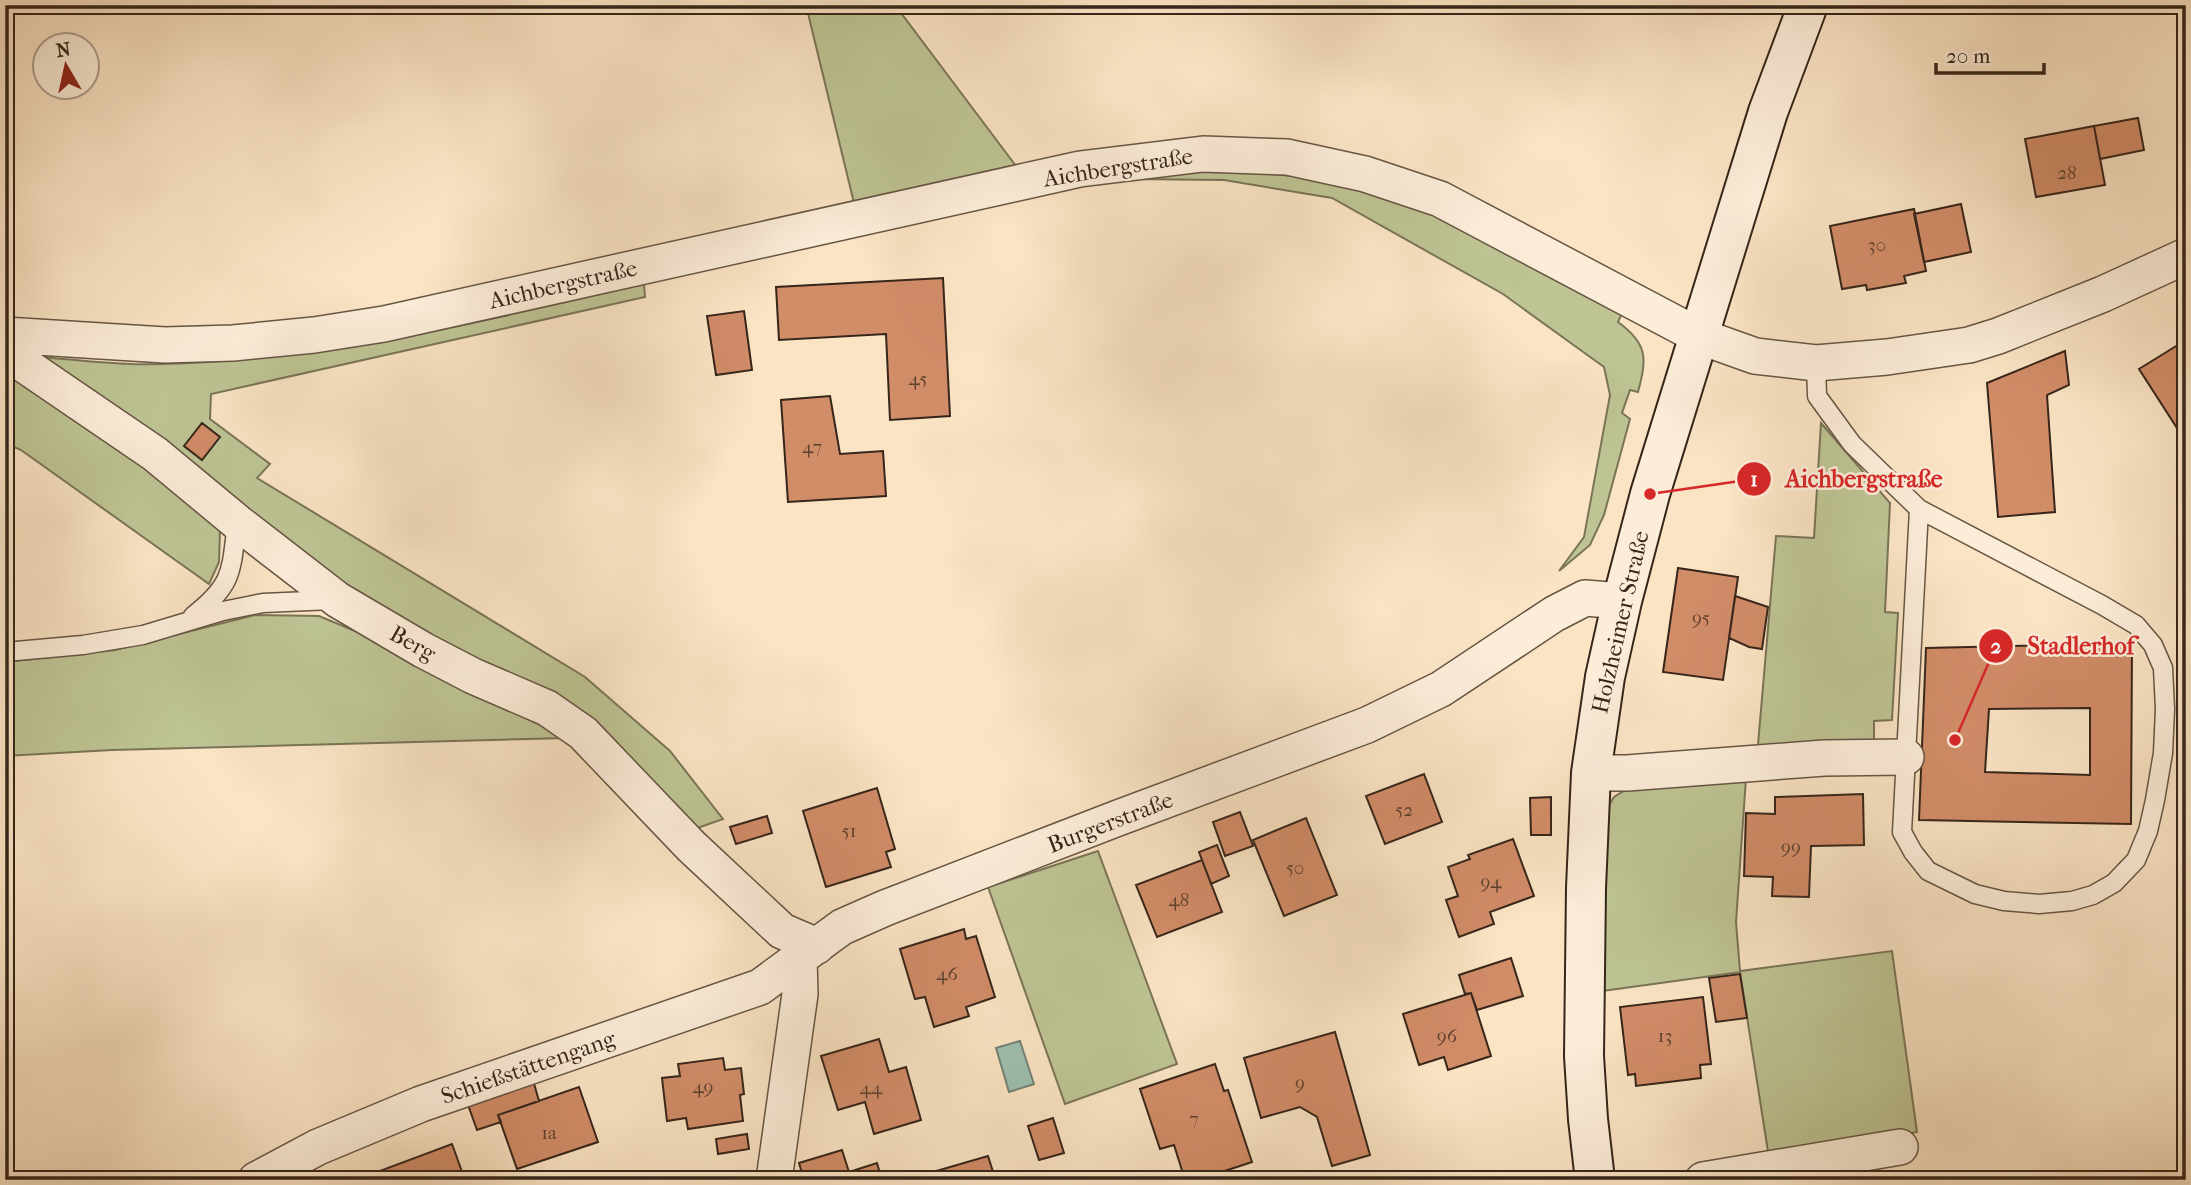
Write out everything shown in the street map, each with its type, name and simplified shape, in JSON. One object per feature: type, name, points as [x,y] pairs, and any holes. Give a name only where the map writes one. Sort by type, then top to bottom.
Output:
[{"type":"street","name":"Holzheimer Straße","points":[[1595,1180],[1584,1056],[1586,888],[1591,773],[1605,677],[1650,494],[1768,112],[1808,5]]},
{"type":"street","name":"Aichbergstraße","points":[[8,335],[165,345],[233,343],[326,333],[384,324],[1080,169],[1203,154],[1287,158],[1365,174],[1440,199],[1699,336],[1755,356],[1816,363],[1887,357],[1969,345],[2103,294],[2186,256]]},
{"type":"street","name":"Berg","points":[[8,335],[17,355],[26,366],[155,454],[338,600],[473,676],[547,708],[583,733],[691,846],[808,952]]},
{"type":"street","name":"Burgerstraße","points":[[808,952],[842,927],[885,908],[1367,725],[1441,689],[1554,614],[1585,598],[1622,601]]},
{"type":"street","points":[[1591,773],[1627,773],[1824,758],[1906,757]]},
{"type":"street","points":[[774,1180],[808,952]]},
{"type":"street","name":"Schießstättengang","points":[[256,1180],[318,1147],[421,1104],[760,987],[808,952]]},
{"type":"street","points":[[1703,1180],[1900,1147]]},
{"type":"lane","points":[[1816,363],[1817,396],[1852,444],[1919,509],[2102,605],[2136,625],[2153,645],[2163,668],[2165,709],[2163,753],[2150,821],[2136,860],[2114,883],[2093,895],[2072,901],[2039,904],[2004,901],[1975,894],[1928,871],[1902,832],[1919,509]]},
{"type":"lane","points":[[185,622],[211,602],[228,580],[237,522]]},
{"type":"lane","points":[[5,652],[143,635],[223,611],[263,603],[338,600]]},
{"type":"green space","points":[[806,5],[895,5],[1016,166],[854,203]]},
{"type":"green space","points":[[1235,171],[1318,178],[1375,189],[1446,216],[1622,313],[1618,322],[1640,345],[1643,352],[1643,370],[1638,392],[1630,390],[1622,413],[1630,419],[1604,515],[1590,545],[1559,571],[1584,537],[1610,395],[1604,367],[1503,294],[1332,198],[1224,180],[1129,179],[1163,172]]},
{"type":"green space","points":[[644,284],[645,297],[211,394],[210,419],[270,464],[257,478],[585,677],[670,751],[723,819],[695,829],[445,649],[361,599],[35,357],[146,364],[284,355],[465,325]]},
{"type":"green space","points":[[5,373],[107,436],[220,530],[219,562],[209,584],[21,450],[5,443]]},
{"type":"green space","points":[[1821,423],[1890,503],[1885,612],[1898,613],[1892,720],[1874,721],[1874,741],[1757,756],[1776,536],[1814,538]]},
{"type":"green space","points":[[255,615],[319,616],[372,638],[564,738],[112,750],[5,756],[5,662],[115,650]]},
{"type":"green space","points":[[1746,778],[1736,922],[1740,971],[1892,951],[1917,1132],[1769,1158],[1740,972],[1602,991],[1608,807],[1614,797],[1627,789]]},
{"type":"green space","points":[[1098,851],[1177,1064],[1065,1104],[988,887]]},
{"type":"shaded area","points":[[1020,1041],[1034,1084],[1009,1092],[996,1048]]},
{"type":"building","points":[[2138,118],[2144,150],[2100,159],[2094,126]]},
{"type":"building","points":[[2094,126],[2105,185],[2036,197],[2025,139]]},
{"type":"building","points":[[1961,204],[1971,252],[1924,262],[1914,214]]},
{"type":"building","points":[[1914,209],[1926,271],[1904,276],[1906,283],[1867,290],[1866,285],[1842,289],[1830,226]]},
{"type":"building","points":[[943,278],[950,416],[890,420],[886,334],[779,340],[776,287]]},
{"type":"building","points":[[744,311],[752,370],[716,375],[707,316]]},
{"type":"building","points":[[2186,340],[2186,442],[2139,369]]},
{"type":"building","points":[[2065,351],[2069,385],[2047,395],[2055,512],[1998,517],[1987,383]]},
{"type":"building","points":[[830,396],[840,454],[883,451],[886,496],[788,502],[781,400]]},
{"type":"building","points":[[202,423],[220,437],[202,460],[184,446]]},
{"type":"building","points":[[1678,568],[1738,577],[1723,680],[1663,672]]},
{"type":"building","points":[[1735,596],[1768,607],[1762,649],[1749,647],[1729,638]]},
{"type":"building","points":[[2132,643],[2131,824],[1919,820],[1926,648]],"holes":[[[2090,708],[2090,775],[1985,772],[1989,709]]]},
{"type":"building","points":[[1424,774],[1442,822],[1385,844],[1366,796]]},
{"type":"building","points":[[877,788],[895,849],[886,852],[891,867],[826,887],[803,811]]},
{"type":"building","points":[[1863,794],[1864,845],[1811,846],[1809,897],[1772,896],[1773,877],[1744,876],[1746,813],[1775,814],[1775,797]]},
{"type":"building","points":[[1551,797],[1551,835],[1531,835],[1530,798]]},
{"type":"building","points":[[1240,812],[1253,846],[1225,856],[1213,822]]},
{"type":"building","points":[[767,816],[772,833],[736,844],[730,827]]},
{"type":"building","points":[[1306,818],[1337,895],[1284,916],[1253,840]]},
{"type":"building","points":[[1513,839],[1534,896],[1490,912],[1494,924],[1459,937],[1446,900],[1458,896],[1448,867],[1470,859],[1468,855]]},
{"type":"building","points":[[1217,845],[1229,876],[1211,884],[1199,852]]},
{"type":"building","points":[[1202,860],[1222,912],[1157,937],[1136,885]]},
{"type":"building","points":[[964,929],[966,939],[976,936],[995,997],[966,1007],[969,1016],[934,1027],[925,997],[915,999],[900,949]]},
{"type":"building","points":[[1511,958],[1523,996],[1477,1010],[1471,993],[1465,994],[1459,975]]},
{"type":"building","points":[[1740,974],[1747,1018],[1716,1022],[1709,978]]},
{"type":"building","points":[[1471,993],[1491,1056],[1448,1070],[1444,1057],[1419,1065],[1403,1014]]},
{"type":"building","points":[[1703,997],[1711,1064],[1700,1065],[1701,1078],[1636,1086],[1635,1074],[1628,1075],[1620,1007]]},
{"type":"building","points":[[1335,1032],[1370,1155],[1332,1166],[1317,1117],[1300,1107],[1261,1118],[1244,1058]]},
{"type":"building","points":[[879,1039],[889,1072],[906,1067],[921,1120],[874,1134],[865,1102],[838,1110],[821,1056]]},
{"type":"building","points":[[723,1058],[725,1070],[741,1068],[743,1121],[688,1129],[686,1118],[667,1121],[662,1078],[680,1076],[678,1064]]},
{"type":"building","points":[[1215,1064],[1224,1091],[1228,1090],[1252,1162],[1197,1180],[1185,1180],[1174,1145],[1160,1149],[1140,1089]]},
{"type":"building","points":[[533,1080],[539,1101],[498,1115],[501,1122],[477,1130],[467,1102]]},
{"type":"building","points":[[579,1087],[598,1142],[517,1169],[498,1115]]},
{"type":"building","points":[[1053,1118],[1064,1153],[1039,1160],[1028,1126]]},
{"type":"building","points":[[747,1134],[749,1149],[718,1154],[716,1139]]},
{"type":"building","points":[[452,1144],[465,1180],[371,1180],[369,1175]]},
{"type":"building","points":[[842,1150],[849,1172],[824,1180],[804,1180],[799,1163]]},
{"type":"building","points":[[988,1156],[995,1178],[1009,1174],[1010,1180],[927,1180],[926,1174]]},
{"type":"building","points":[[877,1163],[882,1180],[824,1180],[849,1172]]},
{"type":"place","name":"Aichbergstraße","points":[[1650,494]]},
{"type":"place","name":"Stadlerhof","points":[[1955,740]]}]
